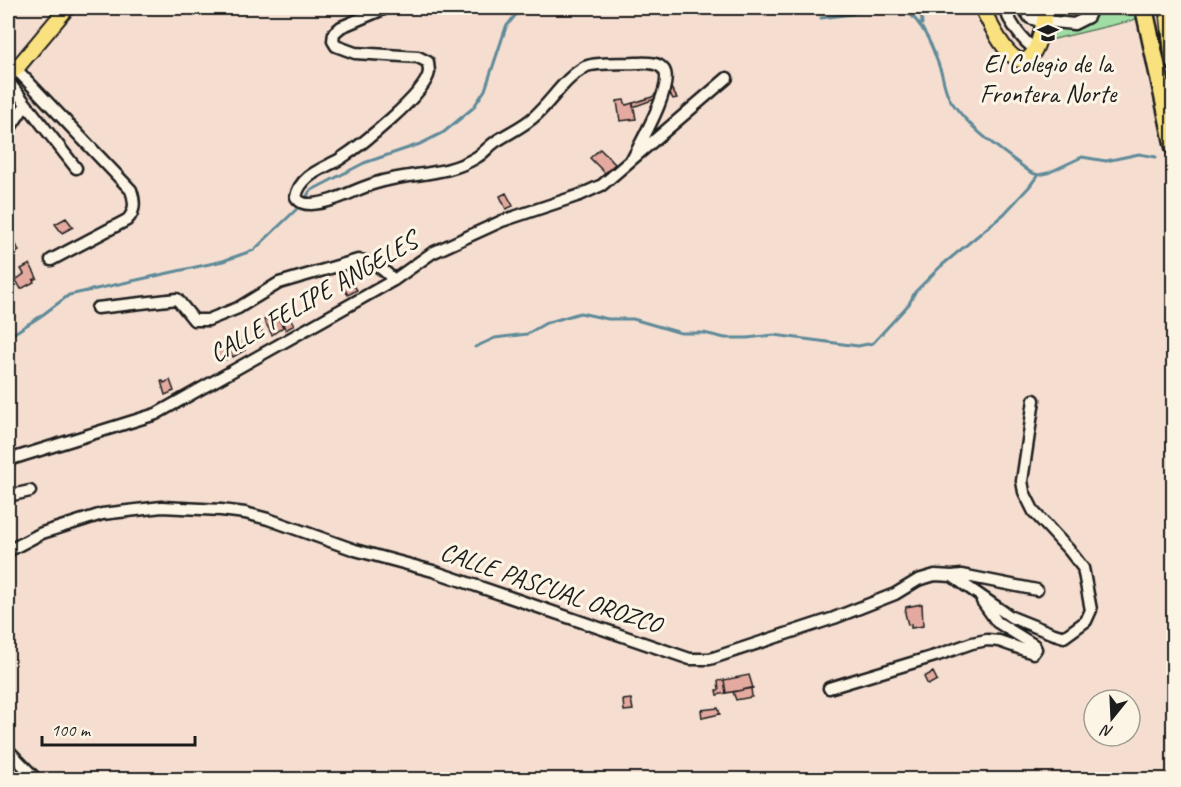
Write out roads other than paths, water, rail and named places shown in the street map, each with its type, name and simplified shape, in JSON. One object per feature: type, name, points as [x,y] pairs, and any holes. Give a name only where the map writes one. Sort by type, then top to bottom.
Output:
[{"type":"highway","points":[[1144,8],[1173,147]]},
{"type":"highway","points":[[1168,8],[1173,62]]},
{"type":"main road","points":[[10,75],[67,8]]},
{"type":"main road","points":[[982,8],[1001,44],[1012,56],[1023,59],[1028,58],[1035,48],[1047,8]]},
{"type":"street","points":[[386,8],[341,27],[333,33],[333,41],[336,46],[355,53],[418,57],[428,62],[429,71],[426,79],[406,103],[379,129],[300,184],[296,197],[298,201],[313,204],[351,194],[374,183],[393,178],[439,172],[460,166],[479,157],[491,144],[535,116],[571,77],[587,65],[646,62],[660,66],[666,72],[667,81],[663,94],[633,158]]},
{"type":"street","points":[[1004,8],[1008,18],[1028,44],[1035,48]]},
{"type":"street","points":[[1023,8],[1030,18],[1043,22],[1074,24],[1083,21],[1091,13],[1092,8]]},
{"type":"street","points":[[10,75],[26,104],[76,168]]},
{"type":"street","points":[[10,75],[131,190],[134,199],[134,208],[127,220],[51,260]]},
{"type":"street","name":"CALLE FELIPE ANGELES","points":[[8,460],[156,414],[394,280],[432,253],[502,221],[580,195],[602,185],[727,78]]},
{"type":"street","points":[[8,131],[26,104]]},
{"type":"street","points":[[97,308],[177,299],[194,320],[208,320],[238,308],[279,283],[358,260],[370,261],[378,265],[394,280]]},
{"type":"street","points":[[952,576],[1011,617],[1064,637],[1086,621],[1091,610],[1083,568],[1070,550],[1034,512],[1024,492],[1022,481],[1034,400]]},
{"type":"street","points":[[8,496],[30,491]]},
{"type":"street","name":"CALLE PASCUAL OROZCO","points":[[8,551],[42,533],[102,514],[162,507],[245,513],[355,550],[433,571],[690,659],[710,658],[834,618],[895,594],[918,580],[935,575],[962,575],[1037,590]]},
{"type":"street","points":[[829,688],[987,640],[999,641],[1033,653],[1036,650],[1034,645],[998,622],[976,594]]},
{"type":"street","points":[[8,750],[37,780]]},
{"type":"waterway","points":[[8,337],[69,295],[223,261],[254,250],[303,203],[310,191],[364,163],[420,144],[444,132],[473,108],[485,90],[506,27],[521,8]]},
{"type":"waterway","points":[[821,18],[852,14],[863,9],[893,8]]},
{"type":"waterway","points":[[903,8],[911,14],[928,38],[948,95],[959,112],[988,140],[1030,172],[1038,175],[1048,173],[1082,157],[1106,161],[1139,154],[1156,157]]},
{"type":"waterway","points":[[921,8],[922,24]]},
{"type":"waterway","points":[[475,347],[495,338],[527,334],[546,323],[580,313],[608,319],[633,319],[681,333],[704,333],[725,338],[774,335],[858,346],[873,343],[909,304],[915,292],[941,266],[1004,214],[1038,175]]},
{"type":"place","name":"El Colegio de la Frontera Norte","points":[[1048,33]]}]
